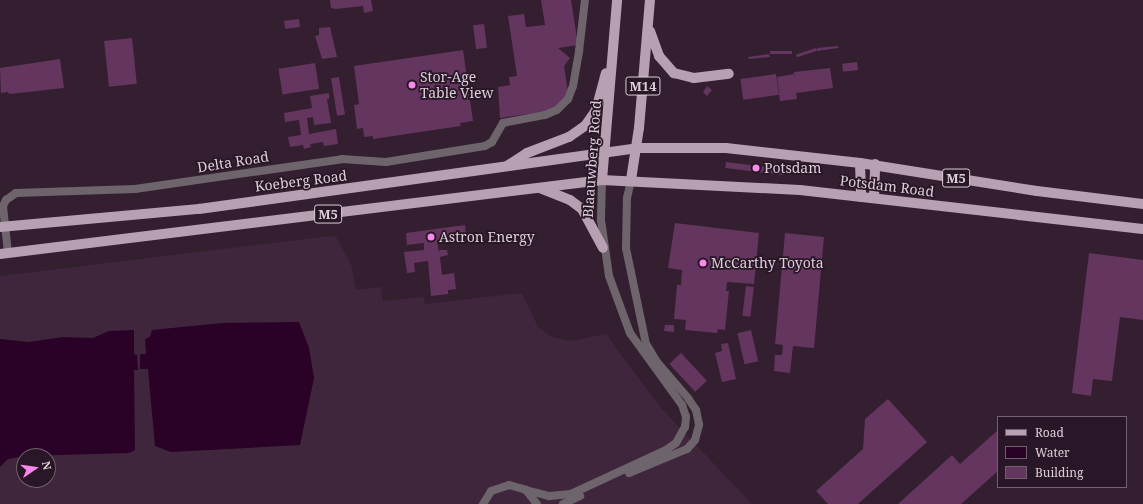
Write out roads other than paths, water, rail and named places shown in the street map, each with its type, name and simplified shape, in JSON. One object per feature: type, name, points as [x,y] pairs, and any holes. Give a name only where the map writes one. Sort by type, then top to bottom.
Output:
[{"type":"main road","name":"Blaauwberg Road","points":[[602,180],[617,0]]},
{"type":"main road","name":"M14","points":[[631,180],[636,148],[650,0]]},
{"type":"main road","points":[[648,25],[659,56],[674,73],[694,78],[729,74]]},
{"type":"main road","points":[[505,167],[519,157],[569,137],[585,126],[598,104],[612,50]]},
{"type":"main road","name":"Potsdam Road","points":[[605,151],[636,148],[726,148],[875,164],[1037,191],[1143,204]]},
{"type":"main road","name":"Koeberg Road","points":[[2,227],[199,209],[505,167],[605,151]]},
{"type":"main road","points":[[860,163],[861,197]]},
{"type":"main road","points":[[874,198],[875,164]]},
{"type":"main road","name":"Potsdam Road","points":[[602,180],[631,180],[800,190],[1143,229]]},
{"type":"main road","name":"M5","points":[[4,254],[602,180]]},
{"type":"main road","points":[[538,187],[570,200],[582,209],[603,248]]},
{"type":"street","name":"Delta Road","points":[[4,254],[2,227],[4,202],[16,193],[135,189],[342,159],[386,162],[485,146],[492,142],[499,125],[506,121],[545,115],[557,110],[568,99],[579,51],[585,0]]},
{"type":"street","name":"Blaauwberg Road","points":[[602,180],[603,248],[609,276],[630,333],[682,405],[686,423]]},
{"type":"street","points":[[563,504],[687,449],[695,440],[699,425],[696,410],[688,398],[657,362],[646,344],[626,248],[627,198],[631,180]]},
{"type":"street","points":[[483,504],[491,491],[502,486],[515,485],[526,490],[549,496],[571,494],[666,450],[681,436],[686,423],[699,425]]},
{"type":"street","points":[[526,490],[537,504]]},
{"type":"water","points":[[299,322],[309,348],[314,378],[300,445],[171,452],[155,446],[148,369],[140,369],[140,354],[146,354],[145,339],[150,337],[152,330],[222,323]]},
{"type":"water","points":[[134,330],[134,354],[137,355],[138,370],[134,370],[135,450],[129,453],[56,455],[56,448],[16,448],[16,458],[8,459],[0,467],[0,339],[29,342],[63,337],[93,338],[109,331]]},
{"type":"place","name":"Stor-Age Table View","points":[[412,85]]},
{"type":"place","name":"Potsdam","points":[[756,168]]},
{"type":"place","name":"Astron Energy","points":[[431,237]]},
{"type":"place","name":"McCarthy Toyota","points":[[703,263]]}]
